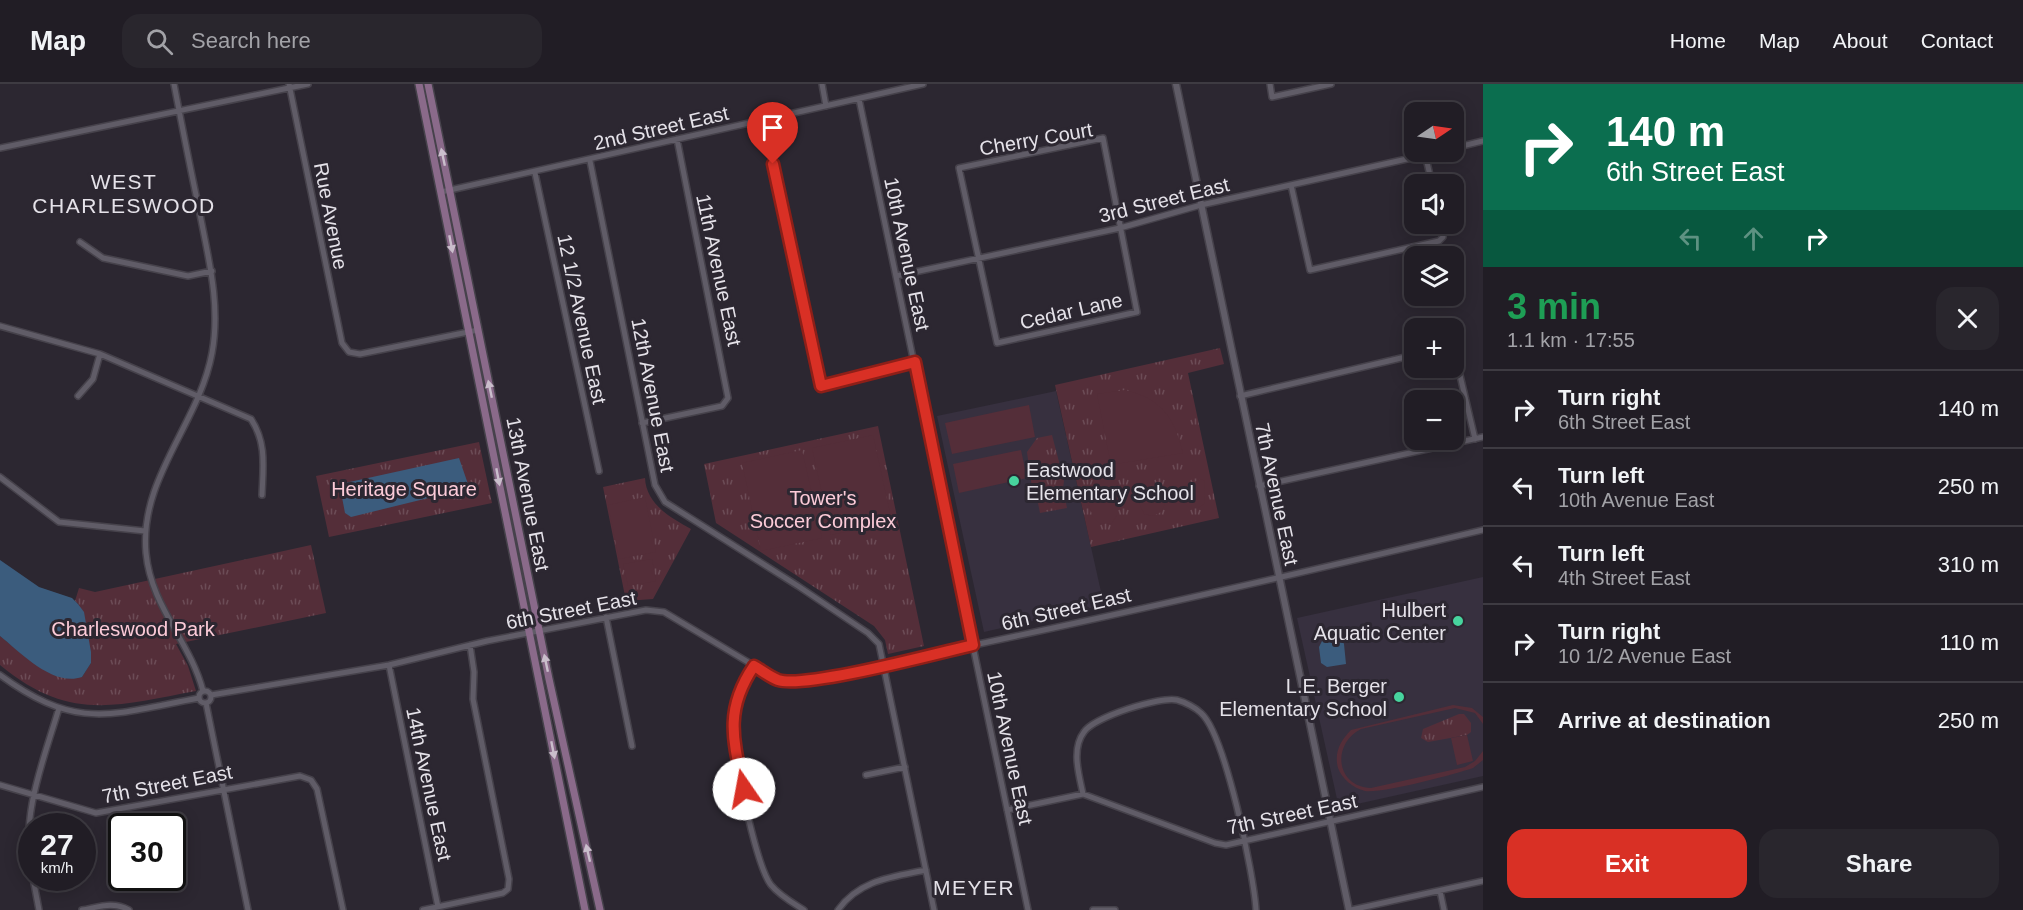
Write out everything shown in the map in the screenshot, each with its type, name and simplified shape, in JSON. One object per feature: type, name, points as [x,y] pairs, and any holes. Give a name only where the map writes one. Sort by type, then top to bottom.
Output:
[{"type":"main road","name":"13th Avenue East","points":[[419,84],[585,910]]},
{"type":"main road","name":"13th Avenue East","points":[[428,84],[539,631],[600,910]]},
{"type":"street","points":[[174,84],[212,272],[215,294],[214,334],[209,366],[200,396],[158,477],[150,502],[145,531],[149,573],[156,597],[195,665],[203,691],[199,698]]},
{"type":"street","points":[[0,148],[179,112],[289,86],[308,84]]},
{"type":"street","points":[[822,84],[826,106]]},
{"type":"street","name":"2nd Street East","points":[[441,192],[590,161],[677,139],[923,84]]},
{"type":"street","name":"7th Avenue East","points":[[1176,84],[1278,577],[1350,910]]},
{"type":"street","points":[[1270,84],[1272,97],[1330,84]]},
{"type":"street","name":"Rue Avenue","points":[[289,86],[342,343],[349,352],[360,354],[469,331]]},
{"type":"street","name":"10th Avenue East","points":[[859,99],[1028,910]]},
{"type":"street","points":[[764,120],[821,386],[915,362]]},
{"type":"street","name":"Cherry Court","points":[[979,258],[959,168],[1103,138],[1120,228]]},
{"type":"street","name":"11th Avenue East","points":[[642,423],[722,406],[728,398],[677,139]]},
{"type":"street","points":[[1464,146],[1483,141]]},
{"type":"street","name":"3rd Street East","points":[[896,276],[1120,228],[1201,205],[1404,159]]},
{"type":"street","name":"12th Avenue East","points":[[590,161],[655,485],[665,502],[868,633],[879,645],[934,910]]},
{"type":"street","name":"12 1/2 Avenue East","points":[[535,173],[599,471]]},
{"type":"street","points":[[1291,185],[1310,270],[1423,245],[1443,237],[1443,234]]},
{"type":"street","name":"Cedar Lane","points":[[979,258],[997,343],[1137,312],[1120,228]]},
{"type":"street","points":[[80,242],[103,258],[188,276],[212,272]]},
{"type":"street","points":[[0,326],[100,354],[251,419],[259,431],[263,451],[262,495]]},
{"type":"street","points":[[469,331],[478,330]]},
{"type":"street","points":[[78,396],[93,379],[100,354]]},
{"type":"street","points":[[1240,396],[1404,357]]},
{"type":"street","points":[[1462,378],[1475,439]]},
{"type":"street","points":[[1259,486],[1483,437]]},
{"type":"street","points":[[0,477],[59,522],[145,531]]},
{"type":"street","name":"6th Street East","points":[[211,695],[389,665],[470,645],[646,610],[664,612],[778,680],[796,682],[884,665],[1483,530]]},
{"type":"street","points":[[606,617],[632,746]]},
{"type":"street","points":[[423,910],[503,893],[508,889],[510,879],[473,699],[474,672],[470,645]]},
{"type":"street","name":"14th Avenue East","points":[[389,665],[439,908]]},
{"type":"street","points":[[754,666],[735,705],[732,726],[736,756],[761,867],[779,893],[804,910]]},
{"type":"street","points":[[0,675],[22,691],[59,708],[87,715],[109,715],[199,698],[206,703],[248,910]]},
{"type":"street","points":[[203,691],[208,691],[211,695],[210,700],[206,703]]},
{"type":"street","points":[[1007,810],[1083,794],[1077,766],[1078,747],[1084,731],[1099,722],[1160,699],[1177,700],[1203,714],[1216,735],[1226,764],[1256,910]]},
{"type":"street","points":[[31,813],[33,796],[59,708]]},
{"type":"street","points":[[866,775],[905,767]]},
{"type":"street","name":"7th Street East","points":[[0,785],[96,813],[300,776],[308,779],[317,789],[343,910]]},
{"type":"street","name":"7th Street East","points":[[1083,794],[1215,843],[1243,842],[1483,787]]},
{"type":"street","points":[[838,910],[848,896],[863,886],[926,870]]},
{"type":"street","points":[[1350,910],[1483,880]]},
{"type":"street","points":[[35,891],[39,910]]},
{"type":"street","points":[[1440,891],[1444,910]]},
{"type":"street","points":[[82,910],[109,904],[119,905],[129,910]]},
{"type":"street","points":[[1093,910],[1115,910]]},
{"type":"shaded area","name":"Eastwood Elementary School","points":[[1056,391],[1104,605],[984,632],[937,416]]},
{"type":"shaded area","name":"L.E. Berger Elementary School","points":[[1483,577],[1483,776],[1339,808],[1297,618]]},
{"type":"green space","points":[[1220,348],[1224,364],[1188,373],[1219,518],[1091,547],[1055,385]]},
{"type":"green space","points":[[1125,390],[1148,399],[1164,411],[1175,429],[1183,453],[1116,464],[1110,460],[1097,394]]},
{"type":"green space","points":[[1029,405],[1035,437],[952,454],[945,423]]},
{"type":"green space","name":"Tower's Soccer Complex","points":[[878,426],[924,646],[888,654],[885,640],[874,626],[716,523],[704,464]]},
{"type":"green space","points":[[873,435],[892,522],[831,535],[812,448]]},
{"type":"green space","points":[[1052,435],[1064,481],[1067,508],[1040,513],[1036,493],[1038,492],[1032,488],[1027,452],[1037,438]]},
{"type":"green space","name":"Heritage Square","points":[[479,442],[492,503],[329,537],[316,476]]},
{"type":"green space","points":[[802,450],[822,538],[761,551],[742,463]]},
{"type":"green space","points":[[1021,450],[1027,478],[959,493],[953,464]]},
{"type":"green space","points":[[645,478],[646,487],[655,503],[668,515],[691,529],[653,599],[626,601],[603,487]]},
{"type":"green space","points":[[1201,479],[1205,481],[1204,504],[1198,508],[1189,508],[1178,497],[1180,488]]},
{"type":"green space","points":[[1138,490],[1161,492],[1165,504],[1161,512],[1153,516],[1144,514],[1135,494]]},
{"type":"green space","points":[[645,497],[656,552],[619,559],[608,505]]},
{"type":"green space","points":[[1091,499],[1114,501],[1117,504],[1117,515],[1112,523],[1100,524],[1093,517],[1088,503]]},
{"type":"green space","name":"Charleswood Park","points":[[311,545],[326,613],[176,644],[188,666],[196,691],[117,704],[94,705],[71,702],[48,695],[25,683],[0,665],[0,636],[28,659],[82,677],[91,663],[78,604],[75,601],[79,588],[95,592]]},
{"type":"green space","points":[[652,559],[656,581],[628,586],[623,564]]},
{"type":"green space","points":[[1453,705],[1472,708],[1483,717],[1483,724],[1475,713],[1455,708],[1361,729],[1345,744],[1342,764],[1350,780],[1359,786],[1371,788],[1465,767],[1475,761],[1483,751],[1483,760],[1473,768],[1418,783],[1373,791],[1356,788],[1340,772],[1337,752],[1351,730]]},
{"type":"green space","points":[[1464,714],[1471,723],[1471,732],[1467,735],[1428,742],[1421,738],[1423,729]]},
{"type":"green space","points":[[1467,735],[1473,761],[1457,765],[1451,738]]},
{"type":"water","points":[[459,458],[468,484],[461,490],[351,517],[345,513],[340,487],[345,483]]},
{"type":"water","points":[[0,560],[39,587],[72,598],[84,612],[91,663],[82,677],[71,679],[49,673],[38,667],[0,636]]},
{"type":"water","points":[[1333,630],[1339,633],[1344,644],[1346,664],[1327,667],[1321,663],[1319,647],[1326,633]]},
{"type":"place","name":"Eastwood Elementary School","points":[[1014,481]]},
{"type":"place","name":"Hulbert Aquatic Center","points":[[1458,621]]},
{"type":"place","name":"L.E. Berger Elementary School","points":[[1399,697]]},
{"type":"district","name":"WEST CHARLESWOOD","points":[[124,194]]},
{"type":"district","name":"MEYER","points":[[974,888]]},
{"type":"route","points":[[744,789],[734,745],[732,720],[738,694],[754,666],[778,680],[796,682],[850,673],[973,645],[915,362],[821,386],[773,164]]}]
